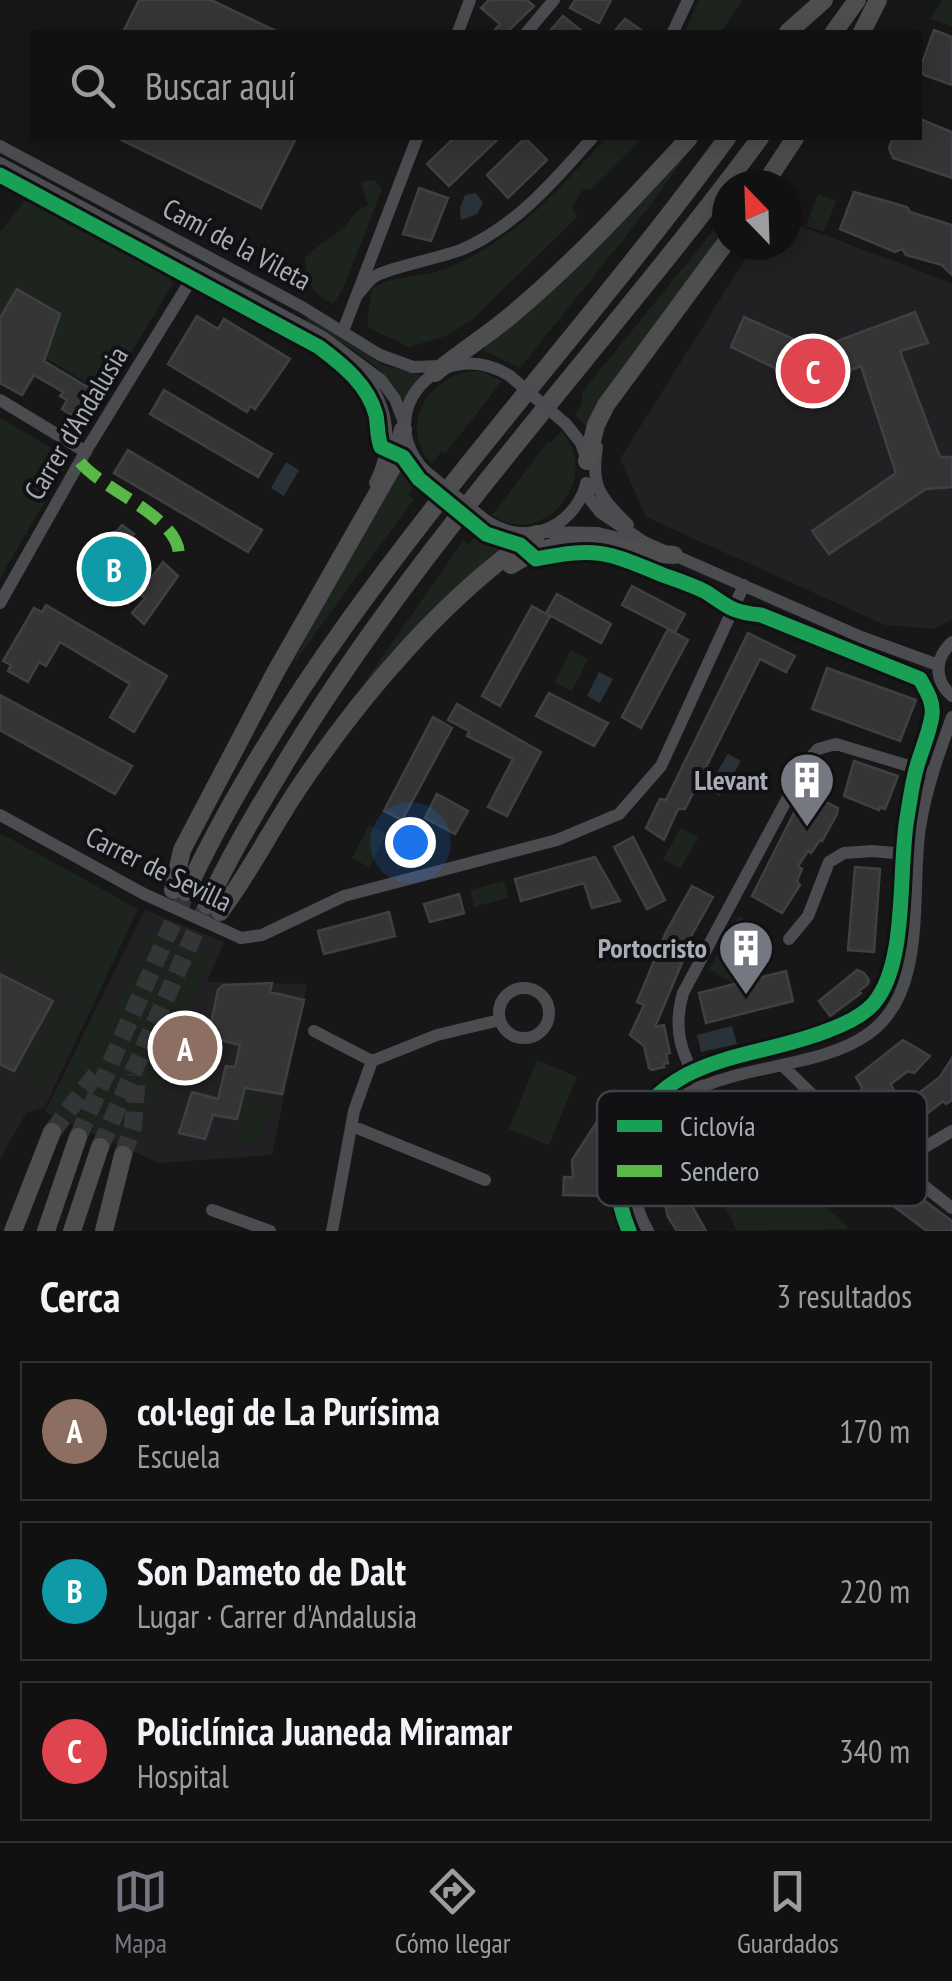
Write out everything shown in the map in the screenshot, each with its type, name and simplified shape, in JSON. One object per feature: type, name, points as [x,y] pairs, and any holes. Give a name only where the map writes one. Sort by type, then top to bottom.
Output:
[{"type":"highway","points":[[790,30],[824,0]]},
{"type":"highway","points":[[803,30],[824,0]]},
{"type":"highway","points":[[835,30],[856,0]]},
{"type":"highway","points":[[863,30],[878,0]]},
{"type":"highway","points":[[444,367],[540,289],[605,228],[687,140]]},
{"type":"highway","points":[[404,426],[393,466],[275,674],[182,850],[180,891],[282,723],[392,562],[725,140]]},
{"type":"highway","points":[[540,533],[491,569],[428,630],[325,750],[248,875],[214,908],[277,778],[376,625],[448,528],[758,140]]},
{"type":"highway","points":[[774,170],[794,140]]},
{"type":"highway","points":[[587,461],[600,415],[713,260]]},
{"type":"highway","points":[[428,630],[500,572],[548,546],[589,542],[629,552],[674,554]]},
{"type":"highway","points":[[13,1231],[52,1132]]},
{"type":"highway","points":[[46,1231],[78,1137]]},
{"type":"highway","points":[[72,1231],[100,1147]]},
{"type":"highway","points":[[104,1231],[123,1154]]},
{"type":"street","points":[[459,30],[470,0]]},
{"type":"street","points":[[529,30],[554,0]]},
{"type":"street","points":[[674,30],[688,0]]},
{"type":"street","points":[[342,331],[417,140]]},
{"type":"street","points":[[358,294],[377,274],[466,248],[504,226],[590,140]]},
{"type":"street","name":"Camí de la Vileta","points":[[0,146],[380,355],[404,365],[444,367]]},
{"type":"street","name":"Camí de la Vileta","points":[[0,163],[343,350],[381,380],[395,399],[404,426]]},
{"type":"street","name":"Carrer d'Andalusia","points":[[0,603],[197,270]]},
{"type":"street","points":[[644,542],[604,501],[596,483],[595,458],[607,417],[652,354],[666,326]]},
{"type":"street","points":[[343,350],[376,391],[386,426],[384,463],[357,519],[356,531]]},
{"type":"street","points":[[644,542],[600,512],[589,498],[587,461],[581,443],[566,424],[510,376],[480,363],[444,367],[415,394],[404,426],[412,452],[425,471],[505,532],[584,532],[644,542],[861,637],[938,664]]},
{"type":"street","points":[[0,400],[86,452]]},
{"type":"street","points":[[540,533],[574,509],[586,483]]},
{"type":"street","name":"Carrer de Sevilla","points":[[0,815],[144,894],[241,938],[262,935],[344,896],[557,840],[619,814],[662,766],[744,585]]},
{"type":"street","points":[[952,642],[938,664],[942,687],[952,696]]},
{"type":"street","points":[[694,1091],[724,1077],[783,1066],[847,1045],[869,1034],[887,1016],[901,993],[910,964],[916,856],[932,772],[952,717]]},
{"type":"street","points":[[700,1087],[685,1060],[676,1017],[682,994],[808,760],[818,749],[836,744],[932,772]]},
{"type":"street","points":[[789,940],[808,916],[828,862],[844,854],[872,851],[916,856]]},
{"type":"street","points":[[332,1231],[362,1081],[372,1061],[437,1035],[500,1020]]},
{"type":"street","points":[[314,1031],[372,1061]]},
{"type":"street","points":[[783,1066],[809,1091]]},
{"type":"street","points":[[352,1126],[485,1180]]},
{"type":"street","points":[[927,1146],[952,1131]]},
{"type":"street","points":[[927,1188],[952,1208]]},
{"type":"street","points":[[637,1206],[648,1231]]},
{"type":"street","points":[[212,1210],[270,1231]]},
{"type":"shaded area","points":[[699,0],[742,0],[722,30],[686,30]]},
{"type":"shaded area","points":[[942,0],[952,0],[952,26],[930,19]]},
{"type":"shaded area","points":[[604,140],[641,140],[593,188],[583,190],[572,206],[577,217],[475,317],[449,335],[409,347],[369,328],[372,289],[388,281],[445,269],[492,245],[533,213]]},
{"type":"shaded area","points":[[692,147],[650,206],[520,368],[484,351],[556,287]]},
{"type":"shaded area","points":[[375,180],[382,189],[343,289],[333,304],[312,286],[305,258],[368,205],[361,182]]},
{"type":"shaded area","points":[[476,193],[483,203],[477,214],[461,220],[465,195]]},
{"type":"shaded area","points":[[818,194],[836,201],[824,232],[806,226]]},
{"type":"shaded area","points":[[26,199],[170,276],[173,284],[106,394],[45,358],[60,314],[0,318],[0,232]]},
{"type":"shaded area","points":[[802,227],[952,283],[952,619],[934,629],[885,625],[646,517],[620,459],[745,260],[802,260]]},
{"type":"shaded area","points":[[712,232],[712,251],[588,429],[575,414],[582,404],[582,392]]},
{"type":"shaded area","points":[[308,317],[383,365],[424,376],[412,387],[404,403],[374,365],[305,321]]},
{"type":"shaded area","points":[[480,371],[502,381],[445,454],[441,452],[432,464],[421,449],[417,433],[424,402],[447,379]]},
{"type":"shaded area","points":[[0,418],[64,455],[66,466],[0,578]]},
{"type":"shaded area","points":[[561,431],[573,449],[576,468],[572,487],[562,503],[548,516],[531,523],[512,524],[492,515],[548,442]]},
{"type":"shaded area","points":[[401,460],[418,482],[408,494],[414,499],[290,668]]},
{"type":"shaded area","points":[[286,462],[299,470],[284,496],[271,488]]},
{"type":"shaded area","points":[[478,532],[508,545],[341,716],[463,541],[469,544]]},
{"type":"shaded area","points":[[571,650],[588,659],[572,691],[554,683]]},
{"type":"shaded area","points":[[599,672],[613,679],[600,703],[587,696]]},
{"type":"shaded area","points":[[728,754],[741,761],[720,796],[707,789]]},
{"type":"shaded area","points":[[369,825],[386,834],[369,867],[352,858]]},
{"type":"shaded area","points":[[681,828],[698,838],[680,869],[663,859]]},
{"type":"shaded area","points":[[0,833],[138,909],[92,1007],[0,959]]},
{"type":"shaded area","points":[[504,881],[508,898],[474,907],[470,890]]},
{"type":"shaded area","points":[[145,910],[224,942],[207,982],[307,984],[272,1155],[159,1163],[45,1112]]},
{"type":"shaded area","points":[[739,916],[764,931],[735,984],[709,969]]},
{"type":"shaded area","points":[[149,931],[209,958],[129,1145],[51,1110],[96,1008],[112,1013]]},
{"type":"shaded area","points":[[0,959],[92,1007],[45,1107],[26,1113],[0,1159]]},
{"type":"shaded area","points":[[62,997],[88,1011],[47,1087],[21,1073]]},
{"type":"shaded area","points":[[732,1026],[737,1044],[701,1052],[697,1035]]},
{"type":"shaded area","points":[[537,1060],[577,1077],[549,1145],[509,1129]]},
{"type":"shaded area","points":[[246,1095],[271,1101],[260,1147],[235,1141]]},
{"type":"shaded area","points":[[725,1206],[824,1206],[850,1229],[737,1231]]},
{"type":"building","points":[[139,0],[211,0],[274,30],[124,30]]},
{"type":"building","points":[[489,0],[527,0],[534,6],[509,30],[495,30],[500,24],[481,8]]},
{"type":"building","points":[[575,0],[611,0],[599,23],[570,8]]},
{"type":"building","points":[[563,16],[580,30],[551,30]]},
{"type":"building","points":[[625,19],[641,30],[616,30]]},
{"type":"building","points":[[934,30],[952,37],[952,85],[924,75],[922,63]]},
{"type":"building","points":[[922,120],[952,132],[952,178],[893,158],[889,148],[892,140],[922,140]]},
{"type":"building","points":[[121,140],[295,140],[261,208]]},
{"type":"building","points":[[452,140],[497,140],[449,186],[427,164]]},
{"type":"building","points":[[523,140],[547,160],[508,198],[487,175]]},
{"type":"building","points":[[419,188],[448,198],[431,241],[403,234]]},
{"type":"building","points":[[854,192],[952,225],[952,275],[942,265],[906,255],[902,249],[895,252],[840,229]]},
{"type":"building","points":[[17,289],[60,314],[44,361],[99,394],[88,412],[82,408],[76,418],[62,409],[67,400],[60,396],[63,392],[34,375],[22,395],[0,383],[0,318]]},
{"type":"building","points":[[915,312],[928,343],[900,351],[940,457],[952,457],[952,487],[926,489],[829,554],[812,531],[896,473],[861,366],[826,379],[799,372],[789,375],[731,347],[744,317],[816,349]]},
{"type":"building","points":[[197,316],[218,329],[224,319],[290,359],[255,409],[250,406],[247,412],[168,364]]},
{"type":"building","points":[[164,390],[272,454],[258,477],[150,414]]},
{"type":"building","points":[[128,450],[262,530],[248,552],[114,473]]},
{"type":"building","points":[[122,525],[134,534],[114,561],[146,585],[163,562],[178,576],[144,624],[132,613],[145,598],[93,561]]},
{"type":"building","points":[[632,586],[685,614],[675,632],[622,605]]},
{"type":"building","points":[[557,594],[611,624],[601,643],[546,613]]},
{"type":"building","points":[[46,605],[167,676],[134,732],[110,717],[130,684],[60,642],[46,666],[39,662],[28,682],[8,671],[11,665],[3,661],[34,608],[42,612]]},
{"type":"building","points":[[532,606],[550,616],[500,706],[482,696]]},
{"type":"building","points":[[668,629],[688,640],[641,728],[622,717]]},
{"type":"building","points":[[748,633],[795,656],[786,672],[760,659],[685,809],[678,809],[664,840],[646,828],[660,799],[666,800]]},
{"type":"building","points":[[827,668],[916,700],[900,741],[812,709]]},
{"type":"building","points":[[549,693],[608,723],[594,746],[536,716]]},
{"type":"building","points":[[0,695],[132,766],[115,794],[0,730]]},
{"type":"building","points":[[457,704],[541,752],[507,816],[488,807],[513,759],[467,736],[469,731],[448,720]]},
{"type":"building","points":[[433,717],[452,728],[402,820],[384,811]]},
{"type":"building","points":[[854,761],[898,776],[885,809],[844,796]]},
{"type":"building","points":[[808,793],[838,808],[837,814],[822,841],[811,853],[808,851],[798,866],[802,869],[797,881],[800,885],[782,913],[752,896],[801,799],[804,801]]},
{"type":"building","points":[[437,794],[468,811],[455,834],[425,818]]},
{"type":"building","points":[[633,837],[665,900],[647,909],[614,847]]},
{"type":"building","points":[[595,857],[620,901],[592,908],[584,883],[521,901],[515,879]]},
{"type":"building","points":[[855,867],[880,869],[874,952],[848,950]]},
{"type":"building","points":[[692,886],[713,897],[680,956],[684,958],[655,1027],[664,1025],[670,1053],[666,1054],[668,1063],[652,1070],[644,1046],[630,1035],[644,1005],[637,1002],[666,932]]},
{"type":"building","points":[[459,894],[464,913],[430,922],[424,904]]},
{"type":"building","points":[[389,912],[395,936],[324,954],[318,931]]},
{"type":"building","points":[[857,970],[864,973],[868,984],[830,1016],[819,1001]]},
{"type":"building","name":"Portocristo","points":[[786,971],[793,1001],[706,1023],[699,993]]},
{"type":"building","points":[[0,974],[53,1001],[14,1071],[0,1064]]},
{"type":"building","points":[[272,983],[270,992],[304,1000],[282,1094],[245,1088],[237,1119],[213,1115],[205,1139],[179,1133],[192,1092],[218,1099],[226,1066],[235,1067],[240,1045],[208,1037],[218,990],[223,985]]},
{"type":"building","points":[[903,1040],[930,1056],[914,1073],[908,1071],[891,1084],[894,1091],[861,1091],[856,1077]]},
{"type":"building","points":[[952,1058],[952,1100],[946,1104],[943,1101],[927,1114],[927,1091],[922,1091],[940,1077]]},
{"type":"building","points":[[597,1122],[597,1196],[563,1195],[564,1177],[573,1177],[572,1160]]},
{"type":"building","points":[[927,1202],[952,1221],[952,1231],[927,1231],[893,1206],[927,1206]]},
{"type":"building","points":[[665,1206],[692,1206],[706,1231],[677,1231]]},
{"type":"tunnel","points":[[78,1137],[185,895]]},
{"type":"tunnel","points":[[100,1147],[207,905]]},
{"type":"tunnel","points":[[52,1132],[100,1069]]},
{"type":"tunnel","points":[[123,1155],[133,1126],[137,1075]]},
{"type":"marked path","points":[[80,462],[170,532],[178,546],[178,561]]},
{"type":"cycle path","points":[[0,175],[319,347],[367,394],[376,415],[381,447],[403,457],[419,479],[486,534],[520,545],[536,559],[588,552],[627,561],[701,589],[737,611],[761,615],[920,679],[931,701],[932,715],[911,792],[897,941],[885,986],[870,1008],[847,1022],[689,1073],[663,1091]]},
{"type":"cycle path","points":[[621,1206],[629,1231]]},
{"type":"place","name":"Policlínica Juaneda Miramar","points":[[813,371]]},
{"type":"place","name":"Son Dameto de Dalt","points":[[114,569]]},
{"type":"place","name":"Llevant","points":[[807,829]]},
{"type":"place","name":"Portocristo","points":[[746,997]]},
{"type":"place","name":"col·legi de La Purísima","points":[[185,1048]]}]
